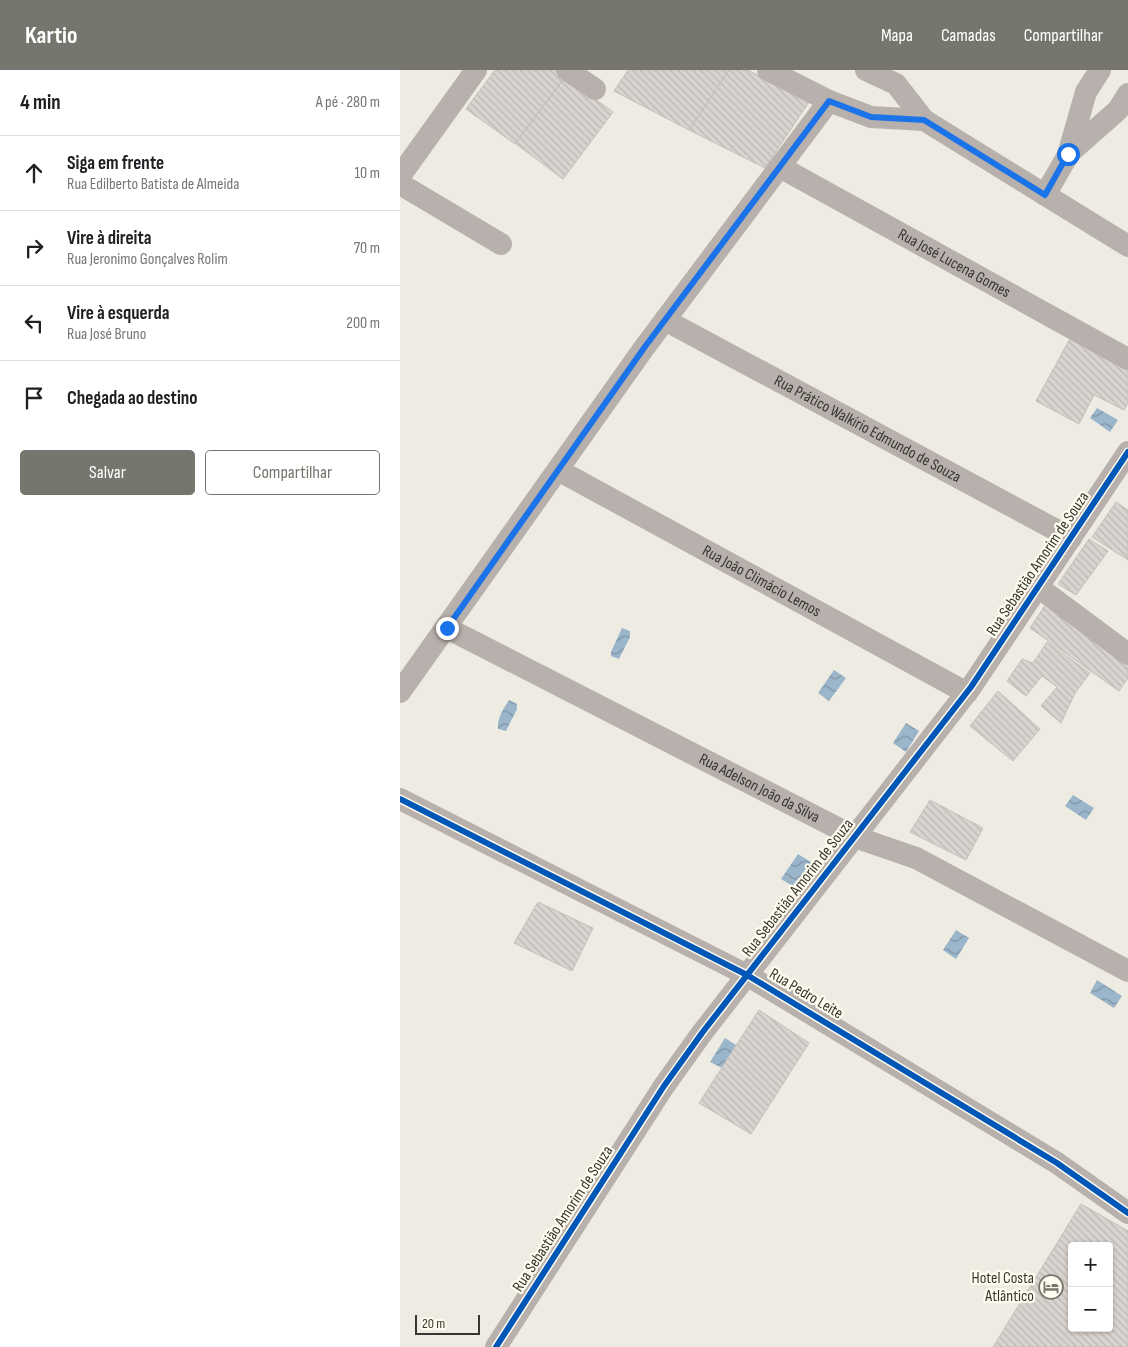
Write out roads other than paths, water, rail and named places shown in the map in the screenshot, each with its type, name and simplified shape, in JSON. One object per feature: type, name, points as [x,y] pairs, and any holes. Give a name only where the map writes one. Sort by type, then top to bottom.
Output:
[{"type":"street","points":[[400,176],[476,70]]},
{"type":"street","points":[[567,70],[595,89]]},
{"type":"street","points":[[768,70],[829,101],[871,117],[924,120]]},
{"type":"street","points":[[866,70],[896,84],[924,120],[1128,246]]},
{"type":"street","points":[[1045,195],[1068,154],[1086,92],[1100,70]]},
{"type":"street","points":[[1068,154],[1118,110],[1128,94]]},
{"type":"street","points":[[400,692],[665,320],[829,101]]},
{"type":"street","name":"Rua José Lucena Gomes","points":[[780,167],[1128,359]]},
{"type":"street","points":[[400,184],[501,244]]},
{"type":"street","name":"Rua Prático Walkírio Edmundo de Souza","points":[[665,320],[1071,538]]},
{"type":"street","name":"Rua Sebastião Amorim de Souza","points":[[496,1347],[664,1086],[747,975],[967,693],[1128,452]]},
{"type":"street","name":"Rua João Climácio Lemos","points":[[558,470],[967,693]]},
{"type":"street","points":[[1038,588],[1128,654]]},
{"type":"street","name":"Rua Adelson João da Silva","points":[[447,628],[855,837],[916,858],[1128,972]]},
{"type":"street","name":"Rua Pedro Leite","points":[[400,799],[747,975],[1057,1163],[1128,1213]]},
{"type":"water","points":[[1097,408],[1118,420],[1110,432],[1090,418]]},
{"type":"water","points":[[622,628],[630,631],[630,637],[619,659],[611,656],[611,652]]},
{"type":"water","points":[[834,670],[846,678],[829,701],[818,693]]},
{"type":"water","points":[[509,700],[517,704],[517,709],[506,731],[498,729],[498,725],[501,713]]},
{"type":"water","points":[[906,723],[919,731],[906,752],[893,743]]},
{"type":"water","points":[[1073,795],[1094,808],[1086,820],[1065,806]]},
{"type":"water","points":[[798,854],[811,862],[794,887],[781,879]]},
{"type":"water","points":[[956,930],[969,938],[956,959],[943,950]]},
{"type":"water","points":[[1097,980],[1122,996],[1114,1008],[1090,993]]},
{"type":"water","points":[[725,1038],[736,1045],[722,1068],[710,1062]]},
{"type":"place","name":"Hotel Costa Atlântico","points":[[1051,1287]]}]
